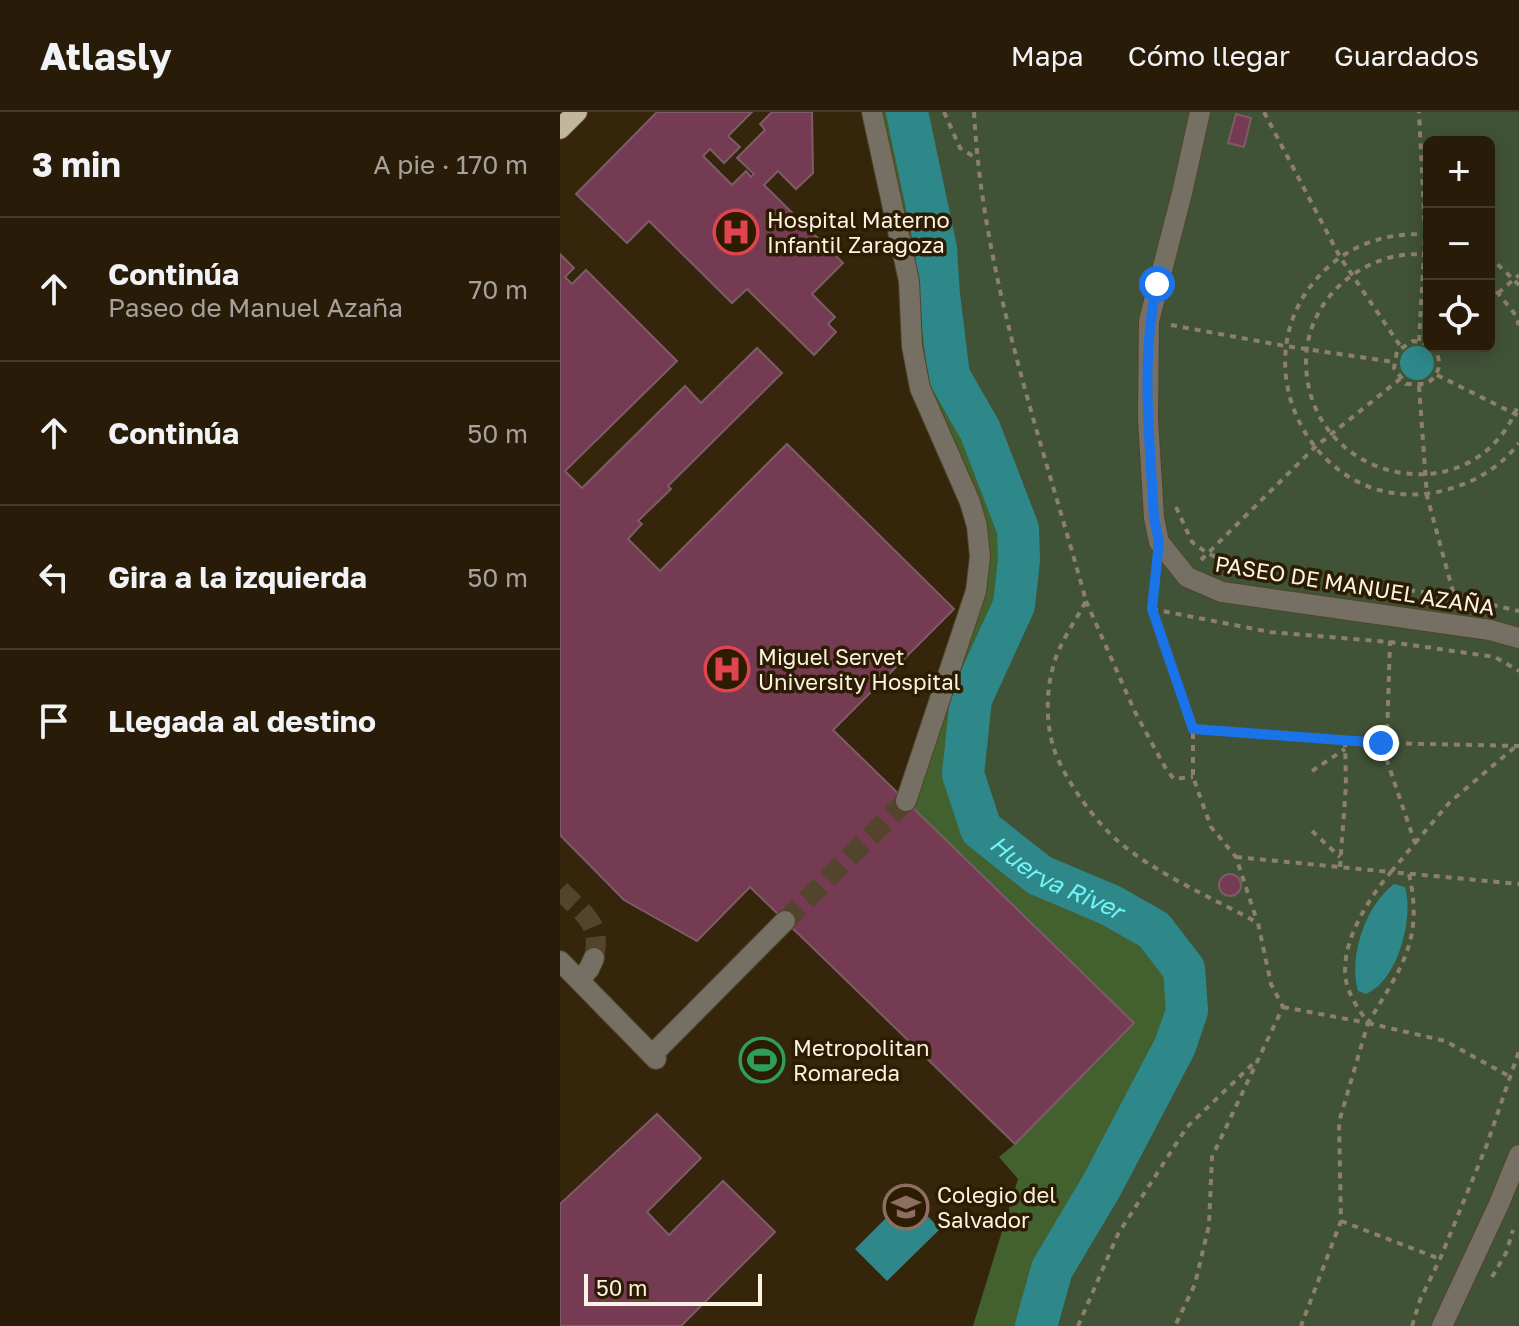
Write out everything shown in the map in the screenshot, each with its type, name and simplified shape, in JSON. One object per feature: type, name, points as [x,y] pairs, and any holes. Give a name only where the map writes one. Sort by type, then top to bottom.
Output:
[{"type":"main road","points":[[560,129],[577,112]]},
{"type":"street","points":[[872,112],[909,281],[912,346],[920,388],[970,502],[977,526],[980,557],[976,591],[906,801]]},
{"type":"street","points":[[1159,542],[1154,518],[1148,418],[1149,321],[1200,112]]},
{"type":"street","name":"PASEO DE MANUEL AZAÑA","points":[[1159,542],[1187,577],[1222,592],[1453,625],[1519,638]]},
{"type":"street","points":[[560,961],[654,1057],[785,921]]},
{"type":"street","points":[[579,980],[594,958]]},
{"type":"street","points":[[1442,1326],[1519,1155]]},
{"type":"path","points":[[944,112],[960,148],[976,158]]},
{"type":"path","points":[[974,112],[976,158],[1016,362],[1086,601],[1135,712],[1166,769],[1174,779],[1193,777]]},
{"type":"path","points":[[1264,112],[1340,257],[1401,347]]},
{"type":"path","points":[[1419,112],[1425,208]]},
{"type":"path","points":[[1423,234],[1380,238],[1340,257],[1313,281],[1295,312],[1285,346],[1285,382],[1295,417],[1314,448],[1346,476],[1386,492],[1427,496],[1471,483],[1507,458],[1519,443]]},
{"type":"path","points":[[1423,254],[1399,255],[1374,262],[1351,275],[1330,295],[1314,320],[1306,349],[1306,379],[1314,408],[1330,434],[1345,449],[1382,470],[1424,475],[1447,471],[1478,456],[1517,415],[1519,403]]},
{"type":"path","points":[[1495,260],[1517,277],[1519,285]]},
{"type":"path","points":[[1495,295],[1517,277]]},
{"type":"path","points":[[1419,341],[1425,280]]},
{"type":"path","points":[[1495,287],[1519,325]]},
{"type":"path","points":[[1149,321],[1173,322],[1285,346],[1394,362]]},
{"type":"path","points":[[1171,335],[1173,322]]},
{"type":"path","points":[[1423,342],[1401,347],[1394,362],[1400,379],[1406,384],[1426,384],[1437,375],[1439,361],[1435,352]]},
{"type":"path","points":[[1437,375],[1517,415]]},
{"type":"path","points":[[1187,577],[1207,553],[1314,448],[1400,379]]},
{"type":"path","points":[[1419,386],[1424,475],[1455,596],[1453,625]]},
{"type":"path","points":[[1172,494],[1181,523],[1192,542],[1207,553],[1245,570],[1455,596],[1519,611]]},
{"type":"path","points":[[1159,542],[1152,609],[1193,729],[1193,777],[1211,827],[1236,857],[1258,923],[1271,984],[1283,1007]]},
{"type":"path","points":[[1086,601],[1061,646],[1049,686],[1048,717],[1054,748],[1074,787],[1117,841],[1144,860],[1258,923]]},
{"type":"path","points":[[1152,609],[1270,632],[1390,642],[1495,657],[1519,671]]},
{"type":"path","points":[[1381,743],[1387,737],[1390,642]]},
{"type":"path","points":[[1193,729],[1381,743],[1518,746]]},
{"type":"path","points":[[1340,867],[1346,785],[1345,739]]},
{"type":"path","points":[[1381,743],[1415,843]]},
{"type":"path","points":[[1368,1023],[1346,983],[1347,956],[1357,922],[1369,898],[1450,802],[1518,746]]},
{"type":"path","points":[[1312,771],[1345,749]]},
{"type":"path","points":[[1312,831],[1340,857]]},
{"type":"path","points":[[1236,857],[1519,884]]},
{"type":"path","points":[[1301,1326],[1341,1221],[1339,1122],[1368,1023],[1410,947],[1415,900],[1409,874]]},
{"type":"path","points":[[1283,1007],[1445,1041],[1509,1076]]},
{"type":"path","points":[[1175,1326],[1195,1284],[1209,1225],[1212,1157],[1283,1007]]},
{"type":"path","points":[[1412,1326],[1420,1300],[1486,1147],[1519,1051]]},
{"type":"path","points":[[1078,1326],[1118,1234],[1187,1127],[1258,1058]]},
{"type":"path","points":[[1341,1221],[1440,1259]]},
{"type":"green space","points":[[872,112],[907,112],[936,249],[949,376],[980,430],[1018,529],[1019,560],[1014,605],[971,699],[963,774],[981,828],[1039,875],[1110,905],[1154,930],[1184,969],[1187,1011],[1175,1046],[1102,1185],[1052,1269],[1036,1326],[973,1326],[1018,1179],[999,1157],[1133,1022],[906,801],[980,557],[933,423]]},
{"type":"green space","points":[[907,112],[1519,112],[1519,1326],[1036,1326],[1052,1269],[1102,1185],[1175,1046],[1187,1011],[1184,969],[1154,930],[1110,905],[1039,875],[981,829],[963,774],[971,699],[1014,605],[1018,529],[980,430],[949,376],[936,249]]},
{"type":"water","points":[[1410,347],[1423,347],[1423,352],[1430,352],[1433,356],[1433,370],[1424,379],[1410,379],[1401,370],[1401,356]]},
{"type":"water","points":[[1394,884],[1405,887],[1407,900],[1401,947],[1387,976],[1366,994],[1358,991],[1355,962],[1358,947],[1375,905]]},
{"type":"water","points":[[908,1196],[940,1229],[887,1281],[855,1249]]},
{"type":"building","name":"Hospital Materno Infantil Zaragoza","points":[[657,112],[752,112],[728,136],[740,147],[724,163],[710,149],[703,156],[732,185],[746,171],[751,177],[754,174],[737,158],[765,130],[760,124],[772,112],[812,112],[813,173],[796,189],[778,171],[764,185],[843,263],[812,294],[835,317],[828,324],[836,332],[814,355],[747,289],[732,303],[649,221],[627,243],[576,194]]},
{"type":"building","points":[[1236,114],[1251,118],[1244,147],[1228,143]]},
{"type":"building","name":"Miguel Servet University Hospital","points":[[560,254],[574,268],[565,277],[572,284],[586,270],[677,361],[565,471],[582,488],[685,386],[701,403],[757,348],[782,373],[668,486],[671,489],[638,521],[642,524],[628,539],[660,571],[787,444],[954,609],[833,730],[1134,1023],[1015,1144],[750,887],[697,941],[624,900],[560,835]]},
{"type":"building","points":[[1230,874],[1241,885],[1230,896],[1219,885]]},
{"type":"building","points":[[657,1114],[701,1158],[647,1212],[669,1235],[723,1181],[775,1232],[681,1326],[560,1326],[560,1204]]},
{"type":"waterway","name":"Huerva River","points":[[907,112],[936,249],[949,376],[980,430],[1018,529],[1019,560],[1014,605],[971,699],[963,774],[981,829],[1039,875],[1110,905],[1154,930],[1184,969],[1187,1011],[1175,1046],[1102,1185],[1052,1269],[1036,1326]]},
{"type":"tunnel","points":[[785,921],[906,801]]},
{"type":"tunnel","points":[[560,890],[593,927],[594,958]]},
{"type":"place","name":"Hospital Materno Infantil Zaragoza","points":[[736,232]]},
{"type":"place","name":"Miguel Servet University Hospital","points":[[727,669]]},
{"type":"place","name":"Metropolitan Romareda","points":[[762,1060]]},
{"type":"place","name":"Colegio del Salvador","points":[[906,1207]]},
{"type":"route","points":[[1157,284],[1149,321],[1147,356],[1154,518],[1159,542],[1152,609],[1193,729],[1381,743]]}]
